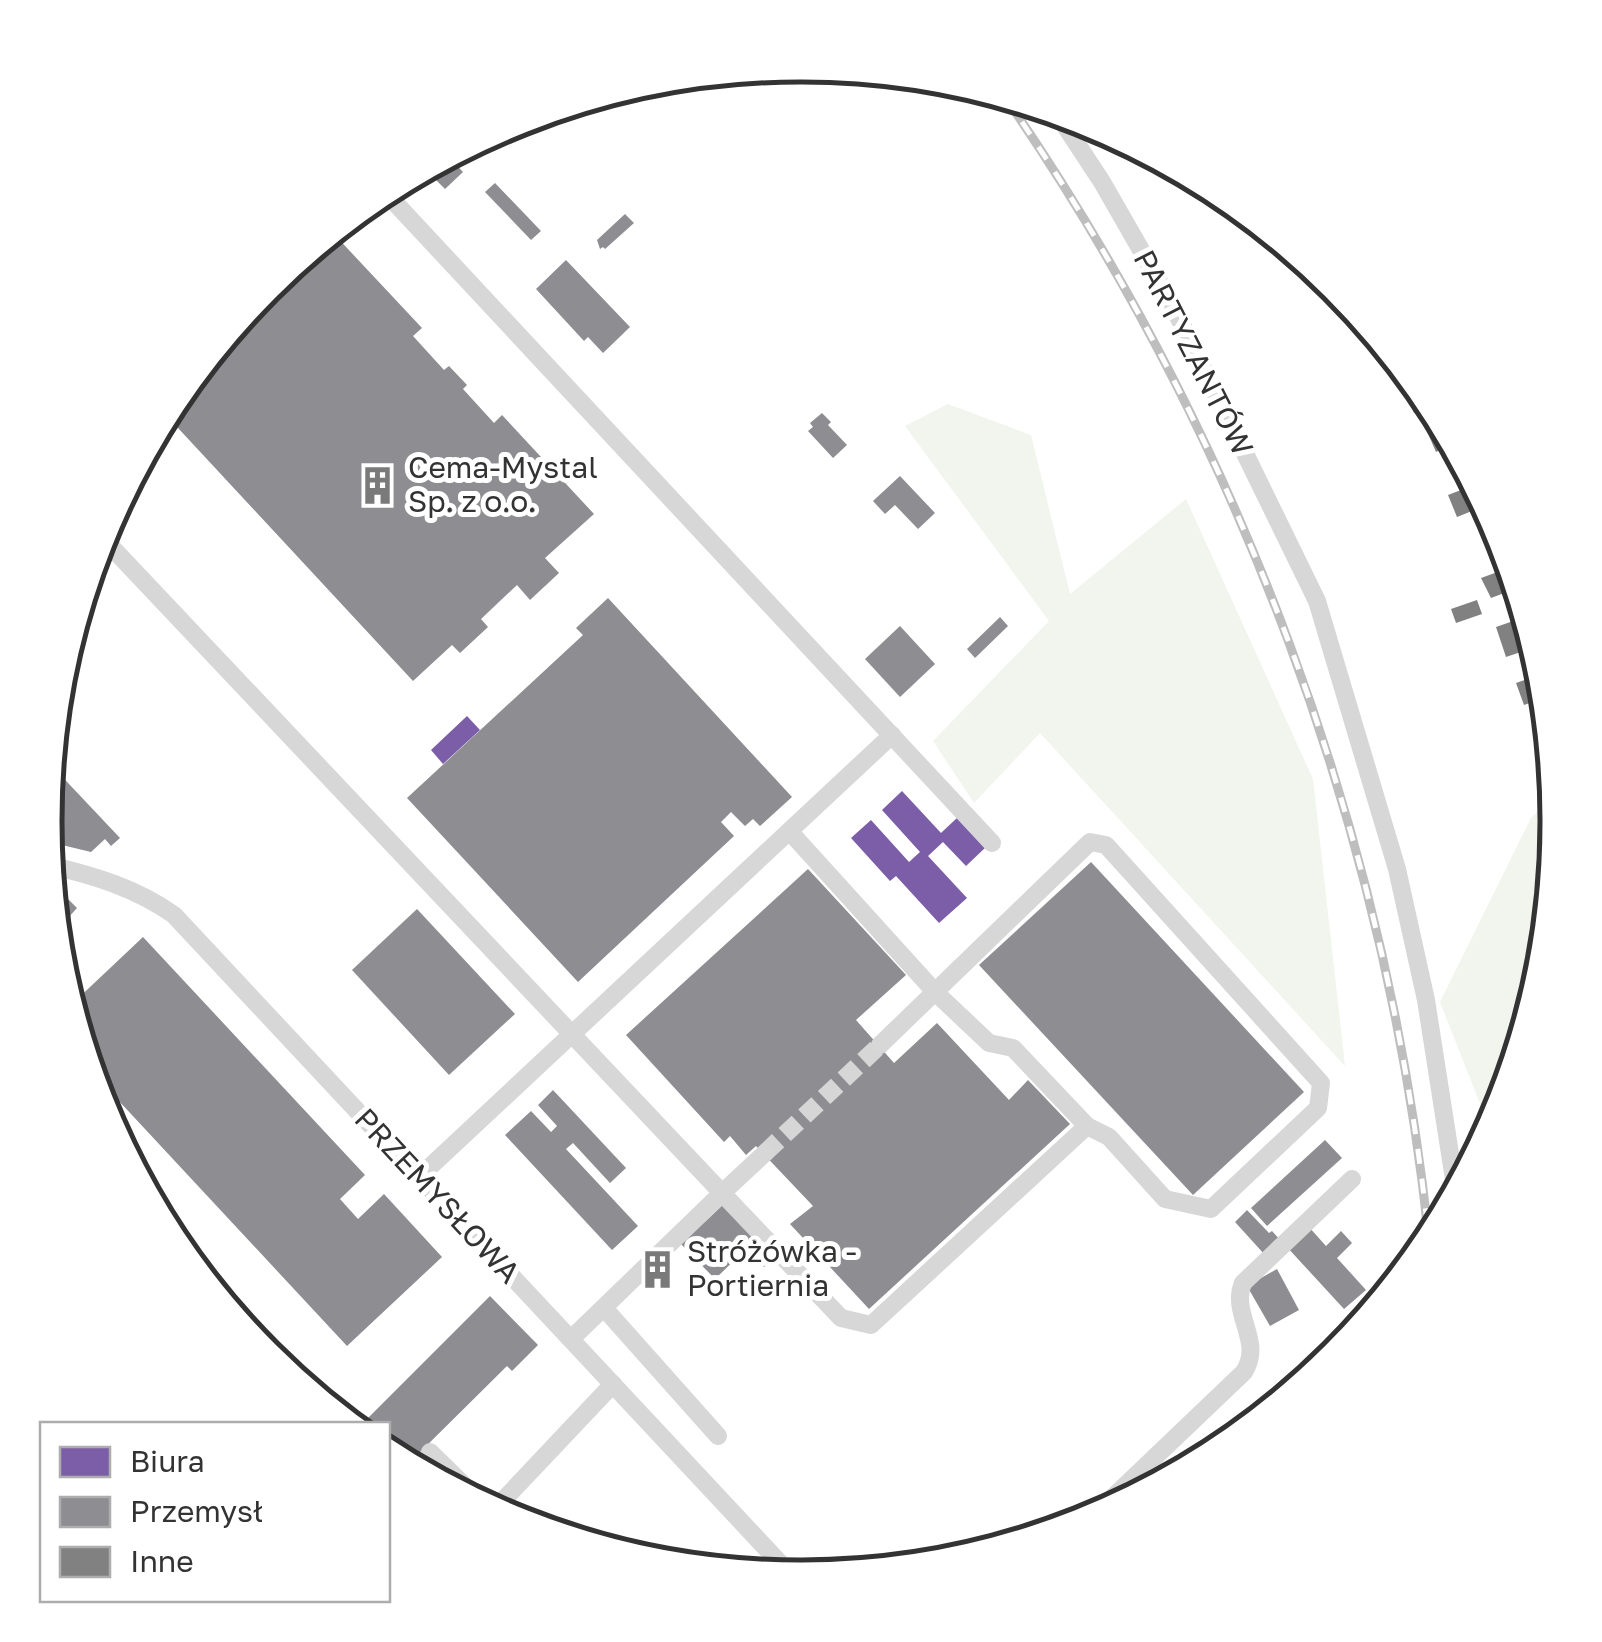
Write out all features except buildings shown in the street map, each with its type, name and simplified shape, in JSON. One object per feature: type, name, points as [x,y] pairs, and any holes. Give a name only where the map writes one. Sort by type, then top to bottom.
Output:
[{"type":"street","name":"PARTYZANTÓW","points":[[1070,134],[1172,304],[1317,601],[1397,868],[1426,1000],[1452,1168]]},
{"type":"street","points":[[397,203],[992,843]]},
{"type":"street","points":[[114,550],[841,1318],[871,1325],[1087,1126]]},
{"type":"street","points":[[419,1178],[892,735]]},
{"type":"street","points":[[791,832],[936,993],[989,1043],[1013,1048],[1087,1126],[1109,1137],[1165,1200],[1212,1209],[1318,1108],[1321,1083],[1106,844],[1090,842],[936,993],[880,1045]]},
{"type":"street","name":"PRZEMYSŁOWA","points":[[64,869],[122,885],[174,915],[776,1559]]},
{"type":"street","points":[[571,1339],[765,1153]]},
{"type":"street","points":[[1122,1486],[1244,1372],[1253,1346],[1239,1302],[1244,1283],[1352,1179]]},
{"type":"street","points":[[604,1308],[718,1436]]},
{"type":"street","points":[[506,1497],[612,1384]]},
{"type":"street","points":[[430,1452],[447,1469]]},
{"type":"shaded area","points":[[948,404],[1031,435],[1070,594],[1186,499],[1313,779],[1345,1066],[1040,733],[974,803],[933,741],[1049,621],[905,426]]},
{"type":"shaded area","points":[[1540,810],[1538,869],[1525,965],[1500,1058],[1481,1107],[1440,1002],[1531,818]]},
{"type":"tunnel","points":[[765,1153],[880,1045]]},
{"type":"railway","points":[[1017,116],[1089,227],[1164,361],[1231,500],[1289,643],[1338,789],[1378,937],[1408,1088],[1425,1215]]},
{"type":"place","name":"Cema-Mystal Sp. z o.o.","points":[[378,485]]},
{"type":"place","name":"Stróżówka - Portiernia","points":[[657,1269]]}]
